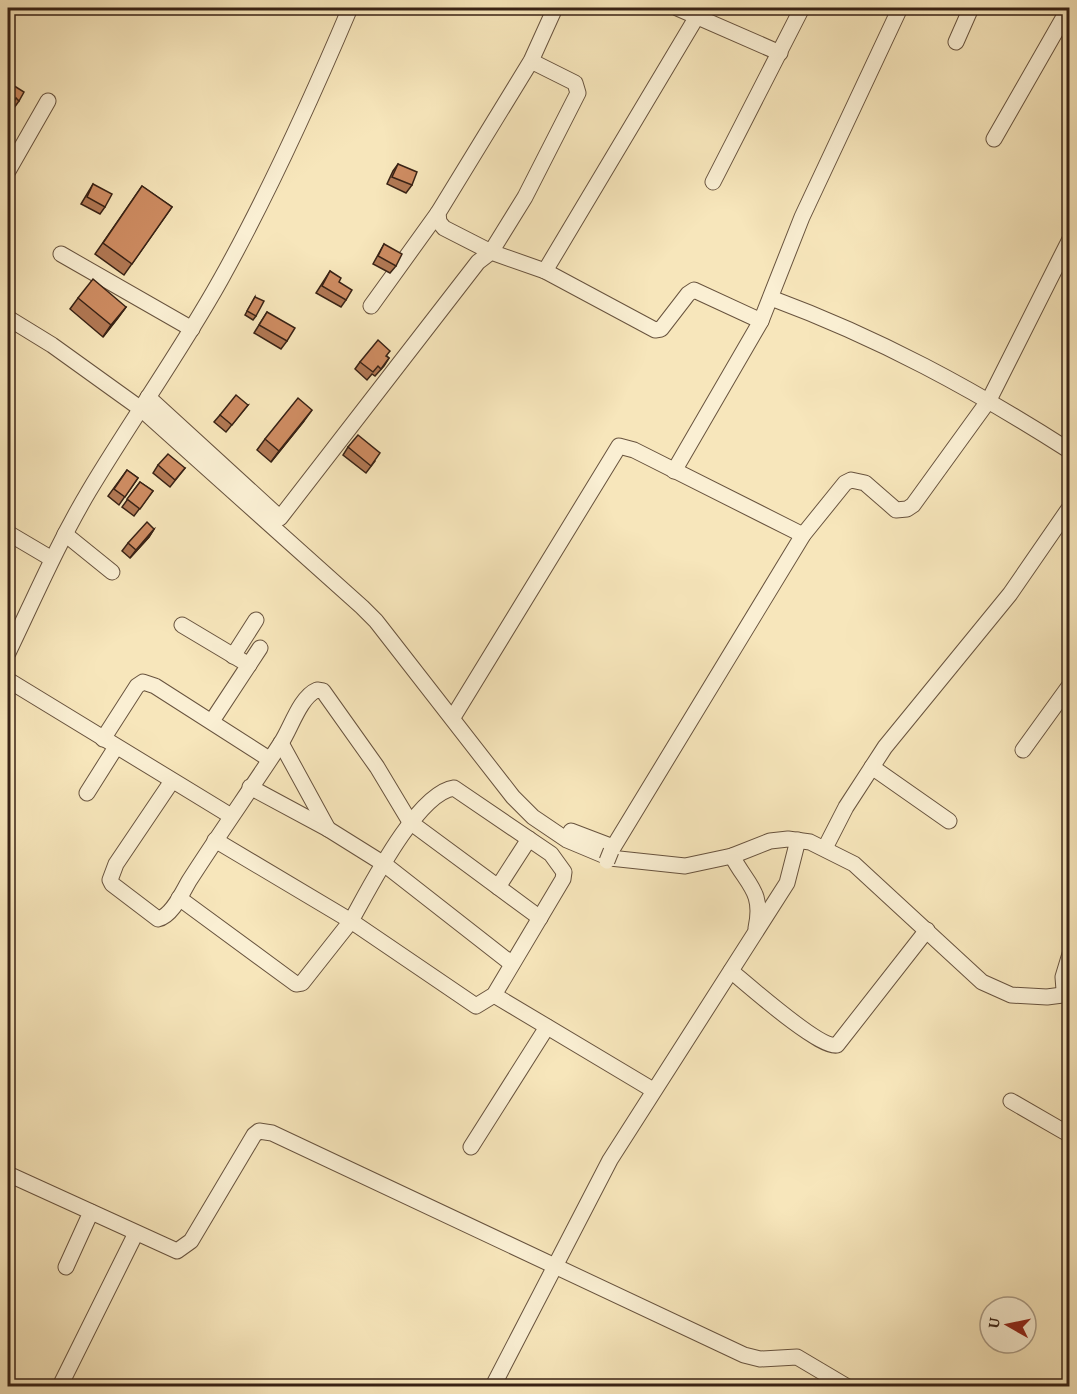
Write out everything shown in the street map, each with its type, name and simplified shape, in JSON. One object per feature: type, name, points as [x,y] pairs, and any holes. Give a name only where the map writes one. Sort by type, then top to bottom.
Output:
[{"type":"street","points":[[8,653],[52,559],[88,492],[192,329],[298,131],[350,8]]},
{"type":"street","points":[[371,306],[438,213],[531,61],[555,8]]},
{"type":"street","points":[[677,8],[700,12],[780,53]]},
{"type":"street","points":[[713,182],[802,8]]},
{"type":"street","points":[[674,471],[761,321],[802,217],[900,8]]},
{"type":"street","points":[[956,42],[972,8]]},
{"type":"street","points":[[994,139],[1068,8]]},
{"type":"street","points":[[545,271],[700,12]]},
{"type":"street","points":[[280,518],[478,262],[491,252],[525,197],[578,93],[575,83],[531,61]]},
{"type":"street","points":[[8,171],[48,101]]},
{"type":"street","points":[[438,213],[439,222],[444,228],[491,252],[545,271],[655,330],[662,329],[688,294],[694,290],[761,321]]},
{"type":"street","points":[[610,854],[803,535],[844,483],[851,480],[865,483],[896,510],[907,509],[913,505],[989,400],[1070,239]]},
{"type":"street","points":[[62,254],[192,329]]},
{"type":"street","points":[[771,298],[856,331],[989,400],[1070,451]]},
{"type":"street","points":[[8,318],[145,403],[280,518],[361,597],[528,802],[561,827],[610,854]]},
{"type":"street","points":[[145,403],[376,621],[497,778],[533,817],[567,840],[610,854],[685,866],[732,856],[770,841],[798,840],[825,848],[854,864],[982,982],[997,990],[1027,997],[1066,988],[1070,954]]},
{"type":"street","points":[[455,714],[619,446],[626,447],[803,535]]},
{"type":"street","points":[[825,848],[846,807],[885,747],[1010,594],[1070,507]]},
{"type":"street","points":[[8,533],[52,559]]},
{"type":"street","points":[[65,534],[112,572]]},
{"type":"street","points":[[233,656],[256,620]]},
{"type":"street","points":[[182,625],[249,665]]},
{"type":"street","points":[[212,722],[260,648]]},
{"type":"street","points":[[8,680],[231,816]]},
{"type":"street","points":[[103,739],[137,686],[143,682],[155,686],[269,759]]},
{"type":"street","points":[[1023,750],[1070,685]]},
{"type":"street","points":[[172,781],[116,864],[110,880],[112,884],[158,919],[165,916],[179,898],[215,840],[281,743],[309,696],[317,690],[323,691],[411,822],[540,918]]},
{"type":"street","points":[[281,743],[328,829]]},
{"type":"street","points":[[87,793],[116,747]]},
{"type":"street","points":[[872,767],[949,821]]},
{"type":"street","points":[[250,787],[328,829],[384,864],[512,964]]},
{"type":"street","points":[[179,898],[296,984],[302,982],[351,921],[411,822],[438,794],[454,788],[551,854],[564,872],[563,879],[494,995],[482,1004],[471,1004],[351,921],[215,840]]},
{"type":"street","points":[[498,887],[529,839]]},
{"type":"street","points":[[493,1386],[610,1160],[788,883],[798,840]]},
{"type":"street","points":[[732,856],[758,896],[759,914],[755,934]]},
{"type":"street","points":[[731,971],[796,1023],[825,1043],[837,1045],[927,930]]},
{"type":"street","points":[[494,995],[653,1090]]},
{"type":"street","points":[[471,1147],[547,1027]]},
{"type":"street","points":[[1011,1101],[1070,1135]]},
{"type":"street","points":[[10,1180],[91,1212],[174,1250],[181,1250],[191,1241],[254,1135],[264,1131],[750,1358],[796,1357],[846,1386]]},
{"type":"street","points":[[66,1267],[91,1212]]},
{"type":"street","points":[[60,1386],[136,1233]]},
{"type":"street","points":[[1066,1386],[1070,1382]]},
{"type":"building","points":[[8,82],[24,92],[19,101],[16,98],[8,111]]},
{"type":"building","points":[[398,164],[417,172],[412,185],[392,177]]},
{"type":"building","points":[[93,184],[112,194],[105,207],[87,197]]},
{"type":"building","points":[[142,186],[172,207],[132,264],[103,243]]},
{"type":"building","points":[[384,244],[402,254],[396,266],[378,256]]},
{"type":"building","points":[[330,271],[341,278],[339,282],[352,290],[346,300],[322,286]]},
{"type":"building","points":[[93,279],[126,307],[111,325],[78,298]]},
{"type":"building","points":[[255,297],[264,301],[256,316],[247,311]]},
{"type":"building","points":[[267,312],[295,328],[287,341],[259,325]]},
{"type":"building","points":[[378,340],[390,351],[386,356],[389,358],[381,369],[378,366],[373,372],[360,362]]},
{"type":"building","points":[[236,395],[248,405],[232,425],[220,415]]},
{"type":"building","points":[[298,398],[312,410],[279,451],[265,439]]},
{"type":"building","points":[[358,435],[380,453],[371,466],[348,447]]},
{"type":"building","points":[[168,454],[185,468],[175,480],[158,465]]},
{"type":"building","points":[[127,470],[138,478],[125,497],[114,489]]},
{"type":"building","points":[[140,482],[153,491],[140,509],[127,499]]},
{"type":"building","points":[[147,522],[154,529],[136,550],[128,543]]}]
